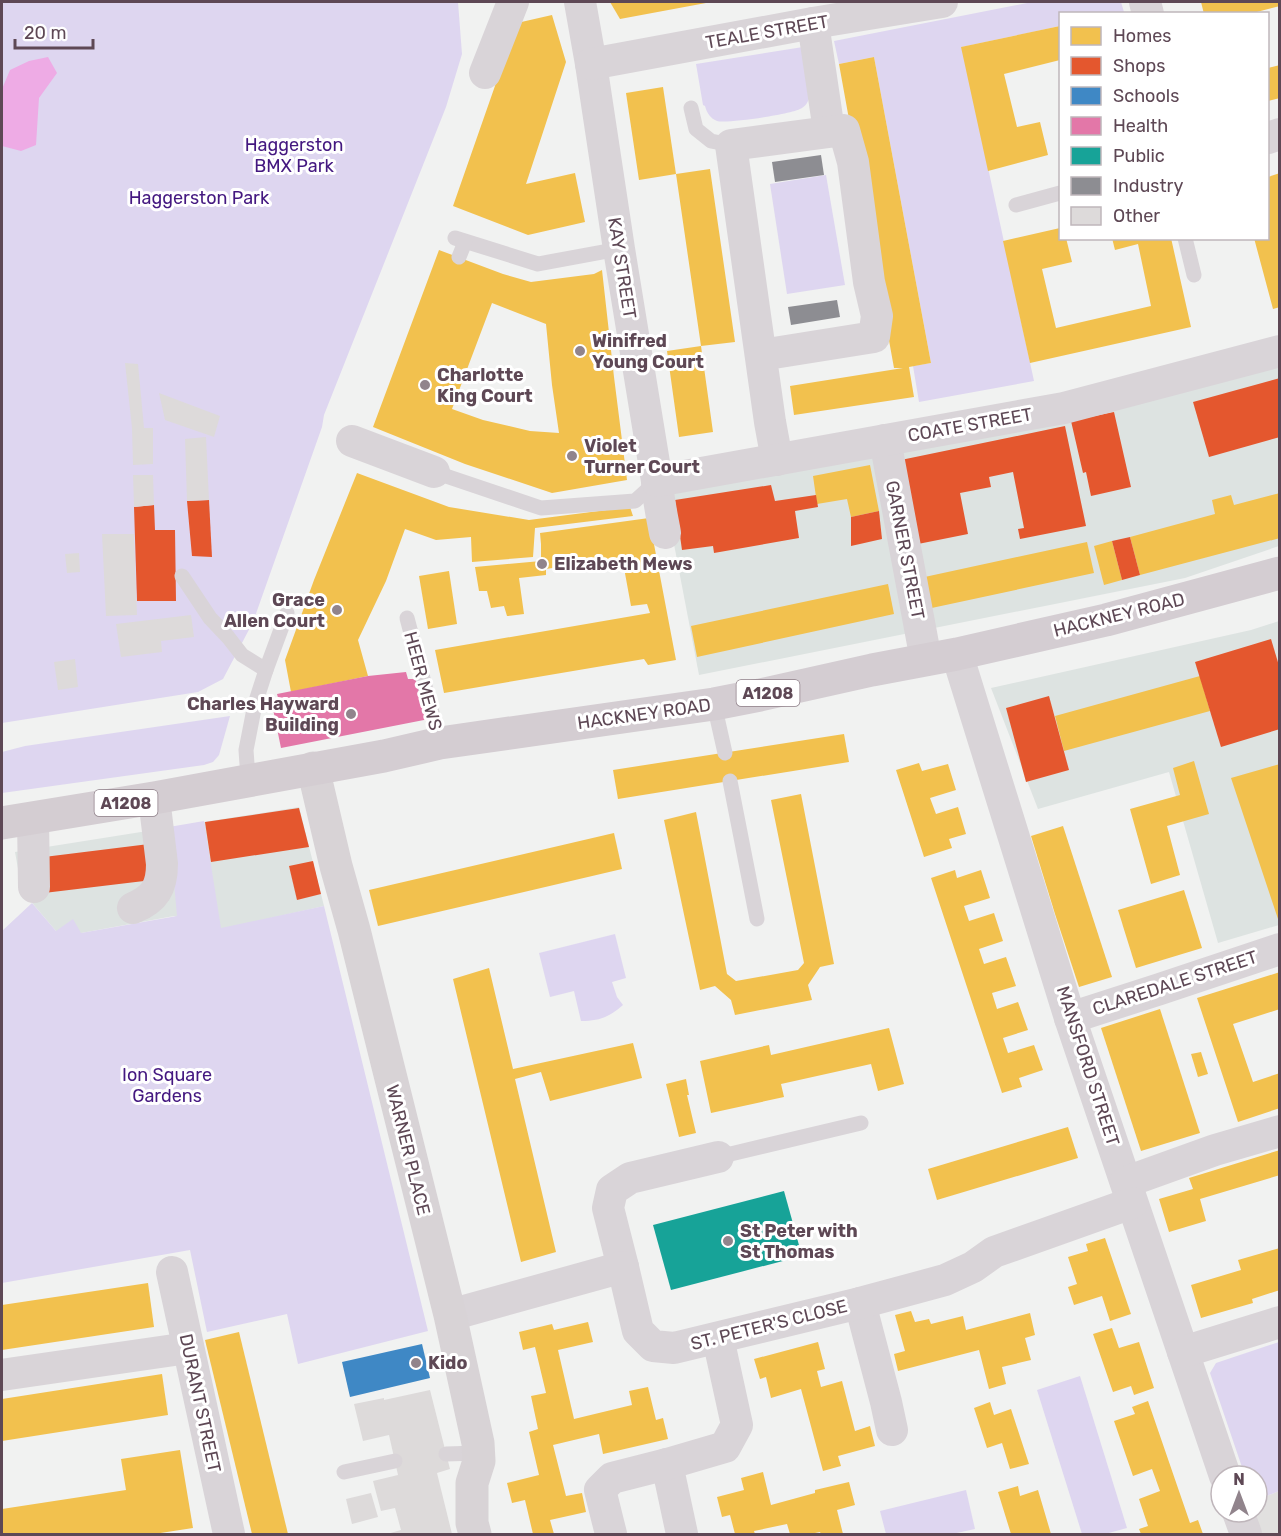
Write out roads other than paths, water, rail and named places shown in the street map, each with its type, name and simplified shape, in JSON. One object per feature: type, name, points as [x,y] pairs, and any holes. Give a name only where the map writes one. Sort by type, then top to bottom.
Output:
[{"type":"main road","name":"HACKNEY ROAD","points":[[17,820],[154,798],[384,756],[440,743],[714,704],[1106,620],[1280,573]]},
{"type":"main road","name":"WARNER PLACE","points":[[313,768],[450,1315],[478,1443],[479,1461],[472,1483],[472,1523],[475,1534]]},
{"type":"street","points":[[485,73],[513,2]]},
{"type":"street","name":"KAY STREET","points":[[580,2],[665,533]]},
{"type":"street","name":"TEALE STREET","points":[[591,64],[938,2]]},
{"type":"street","points":[[813,23],[829,131]]},
{"type":"street","points":[[761,355],[873,337],[877,316],[869,282],[853,162],[844,130],[731,145],[770,422],[777,460]]},
{"type":"street","name":"COATE STREET","points":[[657,481],[1064,408],[1280,351]]},
{"type":"street","points":[[352,441],[434,472]]},
{"type":"street","name":"GARNER STREET","points":[[885,441],[941,657]]},
{"type":"street","name":"MANSFORD STREET","points":[[941,657],[1070,1017],[1221,1464]]},
{"type":"street","points":[[133,908],[144,904],[154,896],[162,874],[154,798]]},
{"type":"street","points":[[17,820],[34,888]]},
{"type":"street","name":"CLAREDALE STREET","points":[[1070,1017],[1160,990],[1280,949]]},
{"type":"street","name":"ST. PETER'S CLOSE","points":[[718,1157],[630,1178],[612,1190],[608,1208],[638,1331],[653,1346],[674,1348],[945,1280],[973,1267],[994,1252],[1129,1193],[1215,1150],[1280,1131]]},
{"type":"street","points":[[450,1315],[623,1267]]},
{"type":"street","name":"DURANT STREET","points":[[172,1272],[229,1534]]},
{"type":"street","points":[[860,1302],[892,1430]]},
{"type":"street","points":[[1183,1352],[1280,1322]]},
{"type":"street","points":[[611,1534],[600,1490],[612,1478],[725,1447],[737,1425],[718,1338]]},
{"type":"street","points":[[2,1375],[188,1348]]},
{"type":"street","points":[[667,1464],[682,1534]]},
{"type":"lane","points":[[691,108],[696,129],[711,141],[731,145]]},
{"type":"lane","points":[[1016,205],[1059,193]]},
{"type":"lane","points":[[459,257],[460,240],[538,264],[619,249]]},
{"type":"lane","points":[[1185,240],[1194,275]]},
{"type":"lane","points":[[434,472],[541,508],[635,501],[657,481]]},
{"type":"lane","points":[[182,576],[210,618],[243,656],[266,670]]},
{"type":"lane","points":[[250,780],[246,750],[255,705],[287,613]]},
{"type":"lane","name":"HEER MEWS","points":[[407,618],[440,743]]},
{"type":"lane","points":[[714,704],[725,753]]},
{"type":"lane","points":[[730,781],[757,919]]},
{"type":"lane","points":[[718,1157],[861,1123]]},
{"type":"lane","points":[[446,1454],[478,1453]]},
{"type":"lane","points":[[344,1472],[395,1461]]},
{"type":"place","name":"Winifred Young Court","points":[[580,351]]},
{"type":"place","name":"Charlotte King Court","points":[[425,385]]},
{"type":"place","name":"Violet Turner Court","points":[[572,456]]},
{"type":"place","name":"Elizabeth Mews","points":[[542,564]]},
{"type":"place","name":"Grace Allen Court","points":[[337,610]]},
{"type":"place","name":"Charles Hayward Building","points":[[351,714]]},
{"type":"place","name":"St Peter with St Thomas","points":[[728,1241]]},
{"type":"place","name":"Kido","points":[[416,1363]]},
{"type":"park label","name":"Haggerston BMX Park","points":[[294,155]]},
{"type":"park label","name":"Haggerston Park","points":[[199,198]]},
{"type":"park label","name":"Ion Square Gardens","points":[[167,1085]]}]
